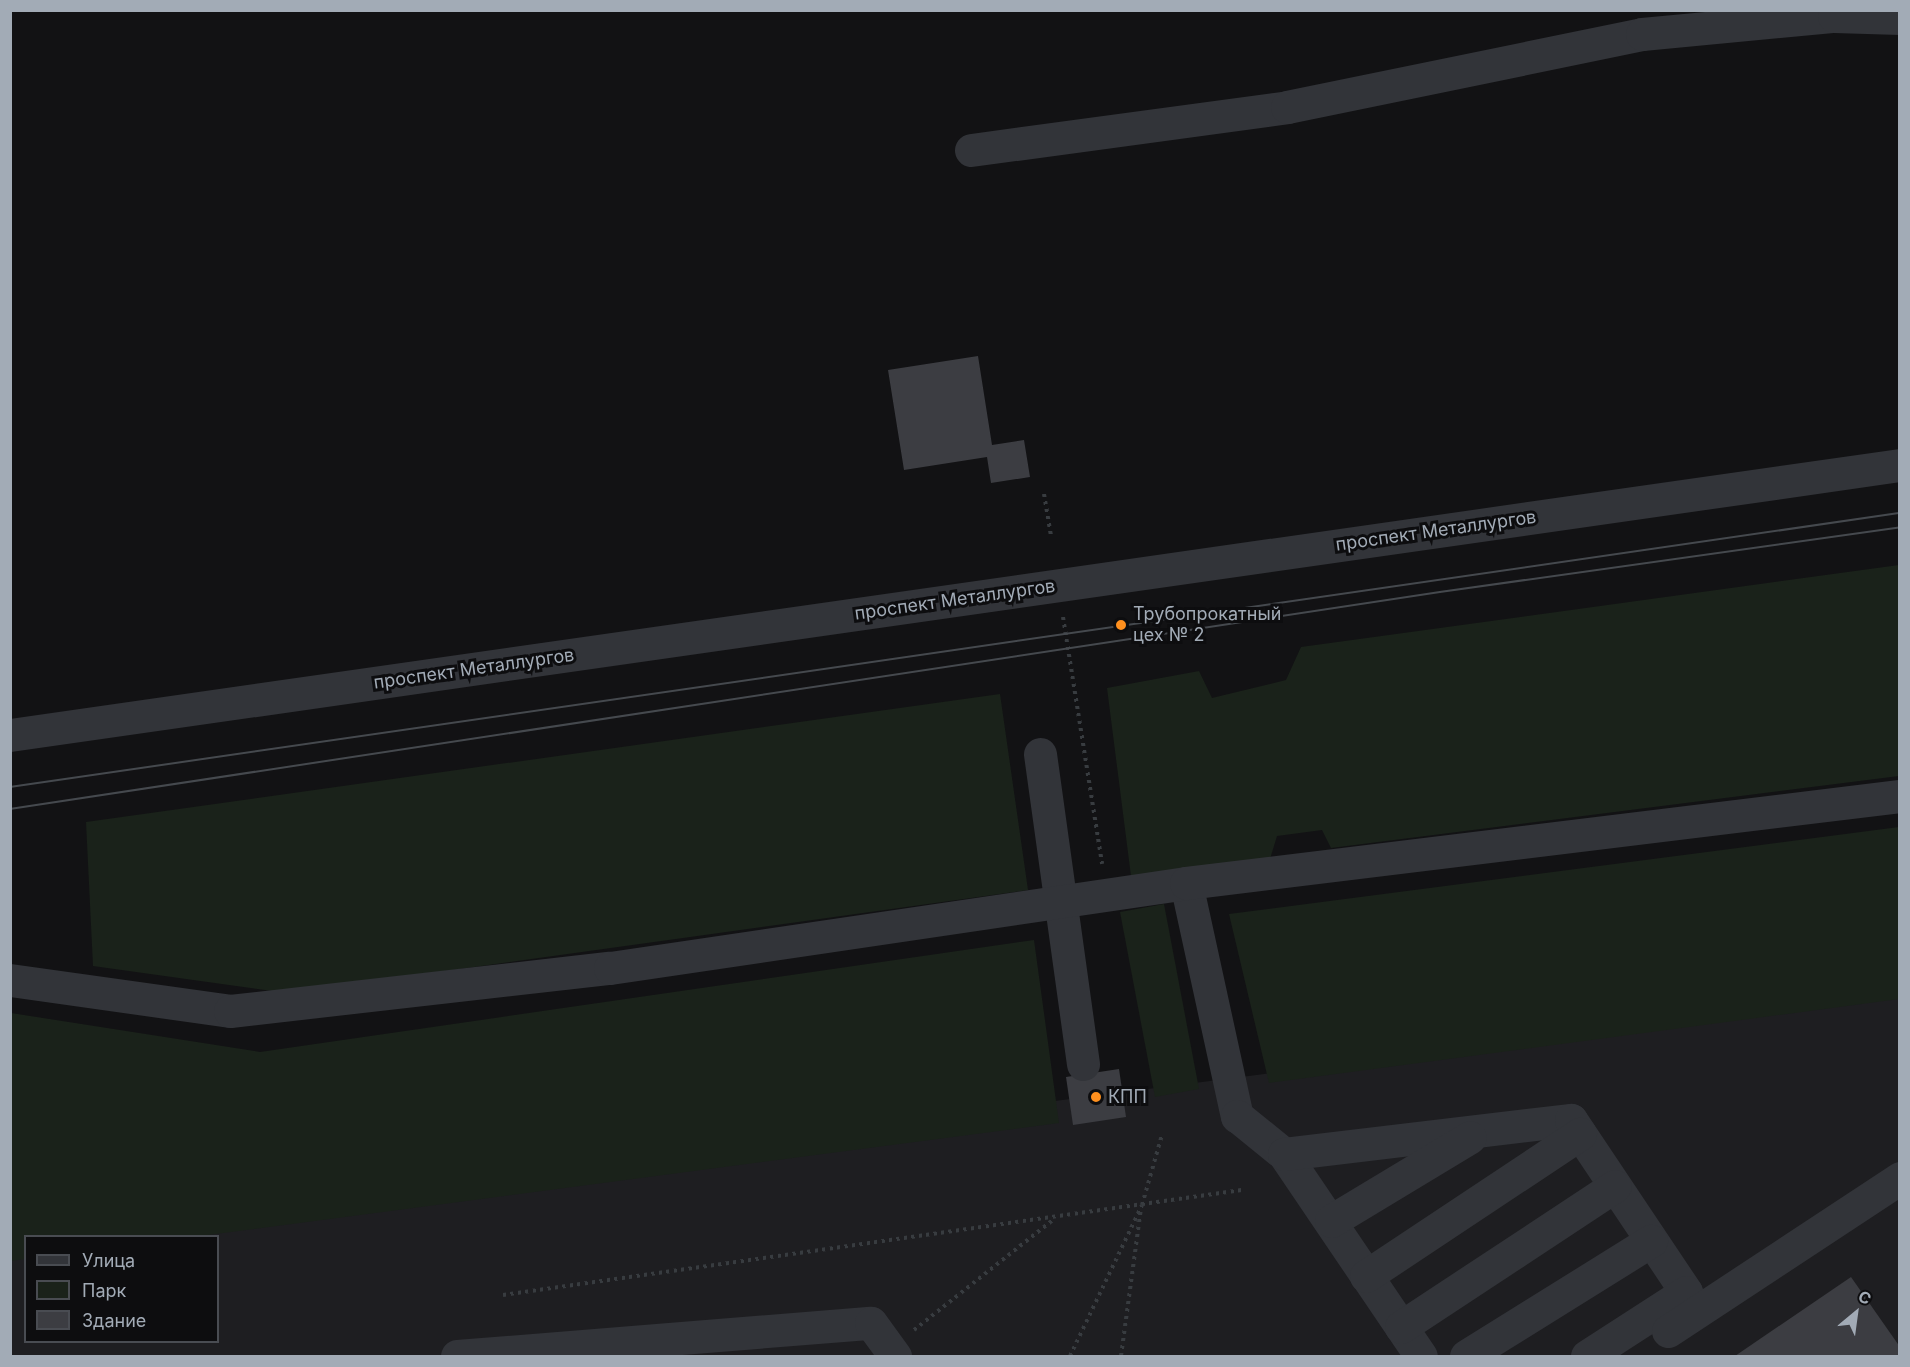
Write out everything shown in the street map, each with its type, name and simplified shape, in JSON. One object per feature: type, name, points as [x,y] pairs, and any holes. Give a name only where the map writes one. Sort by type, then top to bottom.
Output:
[{"type":"street","points":[[970,150],[1287,107],[1642,34],[1808,15],[1899,18]]},
{"type":"street","name":"проспект Металлургов","points":[[10,735],[1899,465]]},
{"type":"street","points":[[1040,754],[1083,1064]]},
{"type":"street","points":[[10,980],[230,1011],[610,968],[1186,883],[1899,796]]},
{"type":"street","points":[[1186,883],[1237,1116],[1284,1154],[1421,1356]]},
{"type":"street","points":[[1284,1154],[1571,1120],[1686,1292],[1587,1356]]},
{"type":"street","points":[[1330,1221],[1479,1132]]},
{"type":"street","points":[[1366,1276],[1580,1134]]},
{"type":"street","points":[[1628,1356],[1899,1178]]},
{"type":"street","points":[[1401,1327],[1615,1186]]},
{"type":"street","points":[[1467,1356],[1651,1241]]},
{"type":"street","points":[[458,1356],[871,1323],[892,1353]]},
{"type":"path","points":[[1044,494],[1051,536]]},
{"type":"path","points":[[1062,609],[1106,895]]},
{"type":"path","points":[[1121,1356],[1142,1205],[1162,1135]]},
{"type":"path","points":[[503,1295],[1242,1190]]},
{"type":"path","points":[[1070,1356],[1142,1205]]},
{"type":"path","points":[[892,1353],[1055,1218]]},
{"type":"shaded area","points":[[1899,992],[1899,1356],[11,1356],[10,1236]]},
{"type":"green space","points":[[1899,565],[1899,776],[1331,848],[1322,830],[1277,836],[1270,859],[1131,876],[1107,688],[1199,671],[1212,698],[1286,680],[1301,647]]},
{"type":"green space","points":[[1000,694],[1028,890],[287,993],[93,966],[86,822]]},
{"type":"green space","points":[[1899,827],[1899,999],[1269,1083],[1229,914]]},
{"type":"green space","points":[[1164,904],[1199,1089],[1155,1097],[1120,912]]},
{"type":"green space","points":[[1034,940],[1059,1123],[208,1235],[24,1235],[24,1259],[11,1261],[11,1013],[260,1052]]},
{"type":"building","points":[[978,356],[992,445],[1024,440],[1030,477],[991,483],[987,457],[904,470],[888,370]]},
{"type":"building","name":"КПП","points":[[1119,1069],[1126,1117],[1073,1125],[1066,1077]]},
{"type":"building","points":[[1851,1277],[1900,1347],[1900,1356],[1735,1356]]},
{"type":"tram line","points":[[10,787],[1900,513]]},
{"type":"tram line","points":[[10,809],[1440,592],[1900,527]]},
{"type":"place","name":"Трубопрокатный цех № 2","points":[[1121,625]]},
{"type":"place","name":"КПП","points":[[1096,1097]]}]
